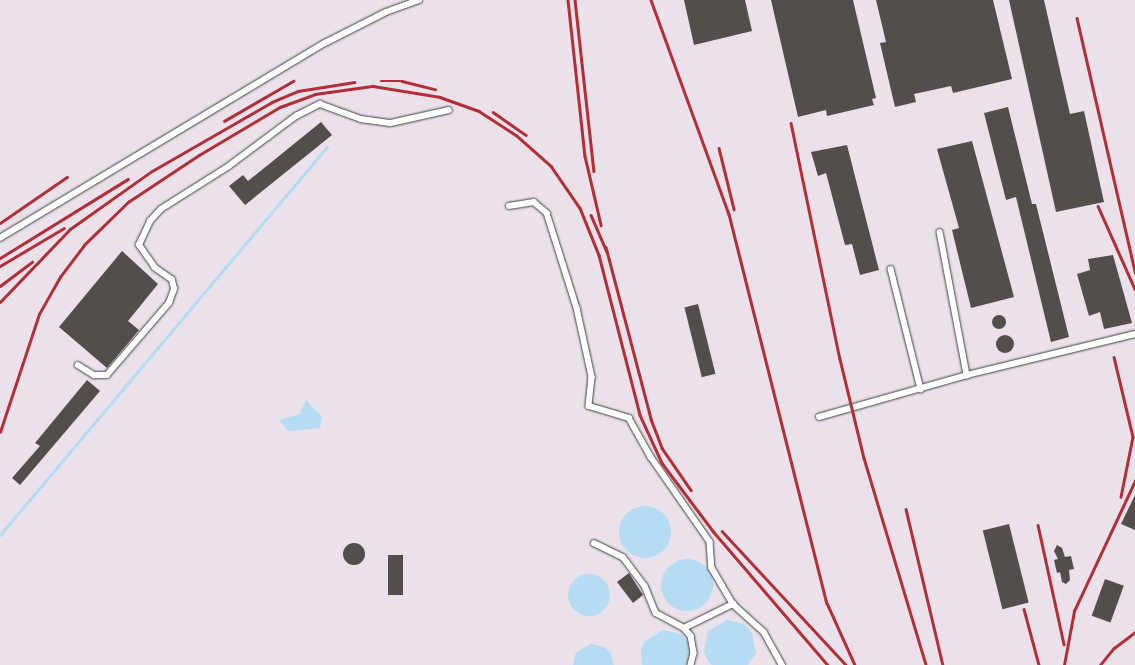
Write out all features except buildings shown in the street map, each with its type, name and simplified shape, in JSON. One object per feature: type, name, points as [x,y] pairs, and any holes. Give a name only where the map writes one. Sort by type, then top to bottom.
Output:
[{"type":"lane","points":[[0,238],[325,43],[386,12],[419,0]]},
{"type":"lane","points":[[78,365],[94,376],[107,375],[168,303],[174,289],[172,280],[155,268],[139,245],[150,222],[161,209],[228,166],[296,116],[320,104],[361,119],[391,124],[449,110]]},
{"type":"lane","points":[[509,206],[534,202],[547,213],[566,270],[592,377],[589,406],[629,418],[650,457],[710,542],[712,568],[733,604],[764,632],[782,665]]},
{"type":"lane","points":[[940,232],[967,374]]},
{"type":"lane","points":[[891,269],[921,389]]},
{"type":"lane","points":[[819,417],[921,389],[967,374],[1135,334]]},
{"type":"lane","points":[[594,543],[623,557],[645,586],[656,613],[684,628],[692,644],[691,665]]},
{"type":"lane","points":[[684,628],[733,604]]},
{"type":"shaded area","points":[[0,0],[1135,0],[1135,665],[0,665]]},
{"type":"water","points":[[306,400],[322,417],[320,428],[288,431],[279,420],[300,414]]},
{"type":"water","points":[[640,506],[650,506],[664,513],[671,527],[671,537],[664,551],[650,558],[640,558],[630,554],[623,547],[619,537],[619,527],[623,517],[630,510]]},
{"type":"water","points":[[682,559],[692,559],[706,566],[713,580],[713,590],[706,604],[692,611],[682,611],[672,607],[665,600],[661,590],[661,580],[665,570],[672,563]]},
{"type":"water","points":[[589,574],[604,580],[610,595],[604,610],[589,616],[574,610],[568,595],[574,580]]},
{"type":"water","points":[[727,620],[744,624],[752,633],[756,653],[748,665],[712,665],[708,661],[704,652],[708,631]]},
{"type":"water","points":[[663,630],[681,634],[689,642],[692,651],[691,665],[642,665],[641,649],[645,641]]},
{"type":"water","points":[[591,644],[605,647],[611,654],[614,665],[573,665],[576,652]]},
{"type":"waterway","points":[[0,535],[327,147]]},
{"type":"railway","points":[[568,0],[585,156],[601,225]]},
{"type":"railway","points":[[575,0],[594,171]]},
{"type":"railway","points":[[651,0],[729,214],[827,603],[855,665]]},
{"type":"railway","points":[[1077,18],[1135,272]]},
{"type":"railway","points":[[224,121],[293,81]]},
{"type":"railway","points":[[381,81],[402,81],[435,89]]},
{"type":"railway","points":[[0,302],[70,229],[152,171],[272,102],[298,91],[354,82]]},
{"type":"railway","points":[[0,432],[39,314],[60,277],[84,245],[128,202],[199,155],[280,107],[315,94],[373,86],[440,97],[479,111],[516,135],[551,166],[580,208],[599,255],[640,415],[662,463],[713,531],[828,665]]},
{"type":"railway","points":[[493,112],[526,135]]},
{"type":"railway","points":[[791,123],[840,359],[864,458],[926,665]]},
{"type":"railway","points":[[719,148],[734,209]]},
{"type":"railway","points":[[0,223],[67,177]]},
{"type":"railway","points":[[0,258],[128,179]]},
{"type":"railway","points":[[1098,206],[1135,289]]},
{"type":"railway","points":[[591,215],[607,252]]},
{"type":"railway","points":[[0,266],[64,228]]},
{"type":"railway","points":[[606,247],[651,419],[662,448],[691,490]]},
{"type":"railway","points":[[0,286],[32,262]]},
{"type":"railway","points":[[1114,357],[1133,437],[1121,497]]},
{"type":"railway","points":[[1064,665],[1074,611],[1135,481]]},
{"type":"railway","points":[[906,509],[943,665]]},
{"type":"railway","points":[[1038,525],[1064,644]]},
{"type":"railway","points":[[722,531],[846,665]]},
{"type":"railway","points":[[1024,609],[1039,665]]},
{"type":"railway","points":[[1100,665],[1114,648],[1135,632]]}]
